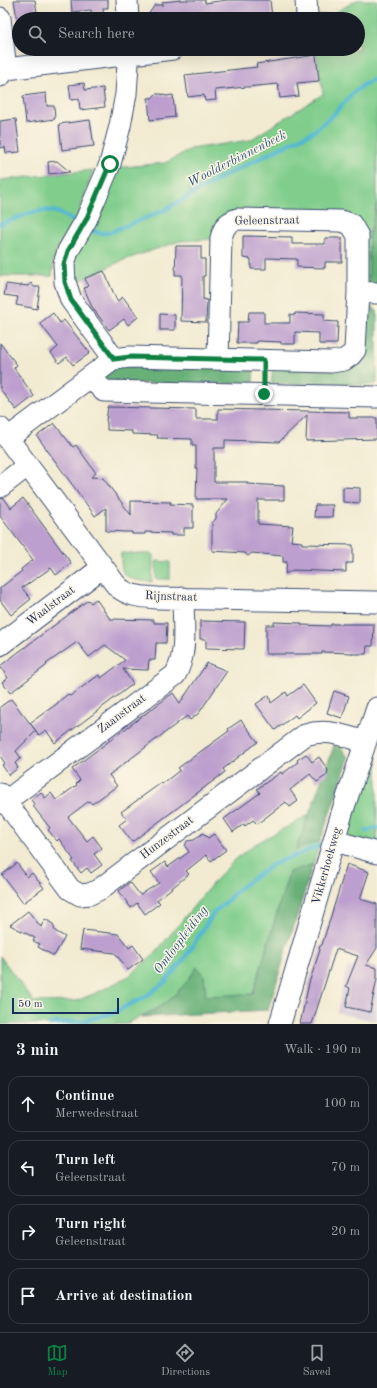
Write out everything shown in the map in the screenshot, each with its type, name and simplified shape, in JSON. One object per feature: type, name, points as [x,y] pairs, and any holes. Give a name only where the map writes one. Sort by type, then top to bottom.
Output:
[{"type":"street","points":[[127,0],[128,12]]},
{"type":"street","points":[[306,0],[307,12]]},
{"type":"street","points":[[0,18],[3,73],[105,56]]},
{"type":"street","points":[[4,433],[90,377],[114,359],[71,300],[65,282],[64,264],[68,251],[86,220],[110,164],[120,126],[126,94],[129,56]]},
{"type":"street","name":"Geleenstraat","points":[[114,359],[130,357],[331,362],[344,360],[351,356],[355,350],[368,293],[358,236],[351,224],[341,221],[237,219],[229,222],[224,228],[221,238],[218,359]]},
{"type":"street","points":[[264,360],[264,394]]},
{"type":"street","points":[[90,377],[104,391],[377,397]]},
{"type":"street","name":"Rijnstraat","points":[[4,433],[119,588],[135,596],[158,598],[377,602]]},
{"type":"street","points":[[0,487],[28,466]]},
{"type":"street","name":"Waalstraat","points":[[0,645],[103,567]]},
{"type":"street","name":"Zaanstraat","points":[[3,797],[175,675],[180,667],[183,656],[183,598]]},
{"type":"street","name":"Vikkerhoekweg","points":[[280,1024],[335,841],[344,806],[377,708]]},
{"type":"street","name":"Hunzestraat","points":[[3,797],[70,889],[80,895],[90,894],[107,884],[305,734],[316,731],[328,731],[366,742]]},
{"type":"street","points":[[335,841],[377,853]]},
{"type":"shaded area","points":[[347,967],[377,973],[377,1021],[337,1013]]},
{"type":"green space","points":[[357,0],[377,0],[377,203],[369,236],[369,280],[373,285],[361,288],[360,225],[226,213],[215,239],[180,241],[121,261],[73,284],[72,253],[114,168],[165,163],[191,149],[250,140],[323,94],[317,56],[365,56],[365,12],[336,12]]},
{"type":"green space","points":[[93,170],[79,213],[55,253],[52,276],[0,276],[0,180]]},
{"type":"green space","points":[[377,203],[377,286],[373,285],[369,280],[369,236]]},
{"type":"green space","points":[[361,306],[372,307],[377,311],[377,383],[373,385],[271,384],[273,365],[351,362]]},
{"type":"green space","points":[[122,364],[254,365],[253,384],[116,383],[100,378]]},
{"type":"green space","points":[[121,553],[153,554],[152,582],[135,580],[124,574],[122,570]]},
{"type":"green space","points":[[156,561],[170,562],[170,579],[156,579]]},
{"type":"green space","points":[[335,743],[339,745],[349,758],[320,841],[296,850]]},
{"type":"green space","points":[[366,753],[377,756],[377,849],[343,836]]},
{"type":"green space","points":[[309,815],[296,849],[320,841],[313,864],[289,873],[253,994],[206,997],[204,976],[197,967],[187,982],[165,1004],[126,1024],[0,1024],[0,956],[34,1002],[76,1001],[96,993],[129,976],[155,953],[217,878],[236,859],[255,844]]},
{"type":"green space","points":[[313,864],[268,1010],[142,1017],[167,1002],[185,984],[197,967],[204,976],[206,996],[253,994],[289,872]]},
{"type":"building","points":[[14,0],[35,0],[37,12],[16,12]]},
{"type":"building","points":[[71,0],[108,0],[108,8],[103,8],[103,12],[91,12],[91,10],[72,12]]},
{"type":"building","points":[[205,0],[205,3],[227,0],[270,0],[271,12],[150,12],[155,5],[163,5],[162,2]]},
{"type":"building","points":[[316,56],[319,81],[297,83],[299,96],[280,98],[278,84],[215,90],[216,100],[205,101],[204,95],[188,97],[185,75],[257,67],[256,64]]},
{"type":"building","points":[[84,83],[85,90],[103,88],[105,107],[80,110],[79,99],[71,100],[69,85]]},
{"type":"building","points":[[46,93],[47,106],[54,106],[55,119],[26,123],[23,96]]},
{"type":"building","points":[[156,94],[166,96],[173,95],[175,117],[150,120],[148,98],[152,98]]},
{"type":"building","points":[[16,119],[20,152],[6,153],[5,147],[0,148],[0,121]]},
{"type":"building","points":[[90,120],[94,146],[62,150],[59,124]]},
{"type":"building","points":[[57,161],[70,172],[49,174],[48,162]]},
{"type":"building","points":[[243,236],[292,237],[292,244],[325,244],[325,238],[342,238],[342,262],[325,262],[325,268],[297,267],[297,259],[266,258],[266,269],[251,269],[251,259],[243,258]]},
{"type":"building","points":[[176,246],[201,246],[201,259],[205,259],[203,299],[207,300],[206,322],[181,321],[182,275],[175,275]]},
{"type":"building","points":[[104,271],[117,301],[123,297],[138,317],[128,325],[124,319],[109,330],[92,307],[84,288],[88,287],[85,278]]},
{"type":"building","points":[[31,283],[34,287],[40,287],[37,309],[16,305],[18,297],[4,295],[6,284],[28,286]]},
{"type":"building","points":[[249,312],[264,312],[264,323],[290,323],[290,314],[295,315],[295,313],[324,314],[324,321],[338,322],[337,344],[319,344],[319,333],[295,332],[295,344],[257,341],[257,343],[237,343],[238,322],[248,322]]},
{"type":"building","points":[[53,313],[60,323],[64,320],[90,353],[73,365],[67,357],[59,363],[51,353],[58,347],[40,323]]},
{"type":"building","points":[[160,314],[175,315],[175,330],[160,330]]},
{"type":"building","points":[[0,343],[17,365],[14,368],[34,396],[16,410],[0,389]]},
{"type":"building","points":[[108,407],[196,409],[196,419],[218,419],[218,409],[349,412],[349,418],[377,418],[377,439],[306,441],[307,415],[279,442],[225,440],[225,448],[214,448],[214,482],[247,482],[247,484],[284,486],[284,500],[258,500],[258,524],[293,526],[291,541],[302,542],[302,544],[353,545],[353,563],[346,563],[346,572],[293,570],[285,574],[287,562],[283,562],[283,556],[252,553],[248,556],[245,553],[212,551],[212,522],[216,519],[216,514],[228,499],[196,499],[196,445],[192,445],[192,439],[157,438],[158,435],[132,434],[132,431],[107,430],[106,421]]},
{"type":"building","points":[[54,423],[73,447],[76,445],[96,473],[91,477],[103,478],[131,515],[131,501],[171,502],[170,504],[193,505],[193,528],[184,528],[184,535],[145,532],[145,534],[132,534],[132,532],[106,531],[106,508],[95,516],[37,436]]},
{"type":"building","points":[[343,487],[360,488],[360,503],[343,502]]},
{"type":"building","points":[[4,498],[11,508],[23,498],[71,563],[56,575],[51,568],[22,588],[31,599],[11,615],[0,600],[0,588],[22,571],[21,569],[33,560],[0,516],[0,499]]},
{"type":"building","points":[[315,505],[333,505],[332,517],[314,517]]},
{"type":"building","points":[[96,599],[110,619],[154,620],[154,623],[167,623],[166,643],[156,643],[155,660],[149,660],[148,670],[123,669],[133,684],[55,743],[46,730],[39,735],[30,723],[68,694],[70,696],[99,675],[101,678],[125,660],[105,645],[89,657],[77,642],[46,664],[47,665],[10,693],[2,682],[8,678],[0,666],[88,600],[91,603]]},
{"type":"building","points":[[200,621],[245,622],[244,649],[206,648],[206,639],[200,639]]},
{"type":"building","points":[[274,622],[331,626],[331,624],[374,624],[373,646],[367,646],[366,654],[322,652],[322,654],[266,654],[266,625],[274,625]]},
{"type":"building","points":[[207,663],[227,671],[199,713],[190,720],[187,716],[109,775],[117,786],[92,804],[89,801],[68,817],[87,841],[93,836],[102,848],[94,854],[102,865],[91,873],[87,868],[81,873],[59,839],[57,841],[48,830],[50,828],[33,806],[35,805],[31,800],[41,792],[45,798],[51,793],[56,800],[77,785],[76,784],[80,780],[72,769],[173,693],[180,703]]},
{"type":"building","points":[[303,685],[316,703],[297,718],[295,715],[275,730],[256,704],[269,695],[271,703],[286,692],[288,696]]},
{"type":"building","points":[[334,691],[349,696],[342,718],[327,713]]},
{"type":"building","points":[[11,699],[36,731],[16,751],[21,758],[15,763],[18,768],[9,775],[2,765],[5,763],[0,756],[0,707]]},
{"type":"building","points":[[241,720],[258,742],[223,769],[225,772],[132,842],[119,825],[127,819],[121,812],[161,783],[162,784],[180,770],[178,768],[229,731],[228,729]]},
{"type":"building","points":[[306,754],[312,762],[319,757],[328,770],[327,775],[317,782],[310,774],[290,790],[298,801],[290,807],[286,802],[257,824],[253,820],[245,826],[244,824],[233,832],[224,819],[260,793],[257,789],[281,772],[282,774]]},
{"type":"building","points":[[203,833],[208,838],[214,834],[226,850],[211,861],[206,855],[186,871],[189,874],[157,900],[160,903],[145,914],[137,903],[131,908],[119,891],[130,882],[140,895],[159,883],[151,872],[165,862],[168,867],[189,852],[185,846],[187,841],[194,840]]},
{"type":"building","points":[[17,863],[27,877],[32,873],[44,888],[23,903],[2,875]]},
{"type":"building","points":[[347,864],[369,872],[360,899],[377,904],[377,948],[366,965],[377,968],[377,979],[370,1012],[346,1007],[350,988],[346,986],[358,956],[336,949],[312,1024],[300,1024],[309,983],[320,950],[319,947],[322,945]]},
{"type":"building","points":[[28,911],[41,927],[45,919],[53,924],[55,931],[65,937],[54,956],[38,947],[40,944],[33,941],[35,938],[10,925]]},
{"type":"building","points":[[83,930],[118,934],[129,948],[133,945],[143,959],[128,970],[115,953],[80,949]]},
{"type":"waterway","name":"Woolderbinnenbeek","points":[[93,231],[108,233],[163,211],[220,178],[313,132],[334,114],[355,91],[368,82],[377,79]]},
{"type":"waterway","name":"Woolderbinnenbeek","points":[[0,224],[29,214],[44,211],[59,213],[73,221]]},
{"type":"waterway","name":"Omloopleiding","points":[[366,831],[377,828]]},
{"type":"waterway","name":"Omloopleiding","points":[[50,1024],[85,1021],[115,1012],[145,997],[165,982],[182,962],[213,914],[241,887],[272,865],[319,846]]},
{"type":"route","points":[[110,164],[86,220],[68,251],[64,264],[65,282],[71,300],[114,359],[130,357],[264,360],[264,394]]}]
